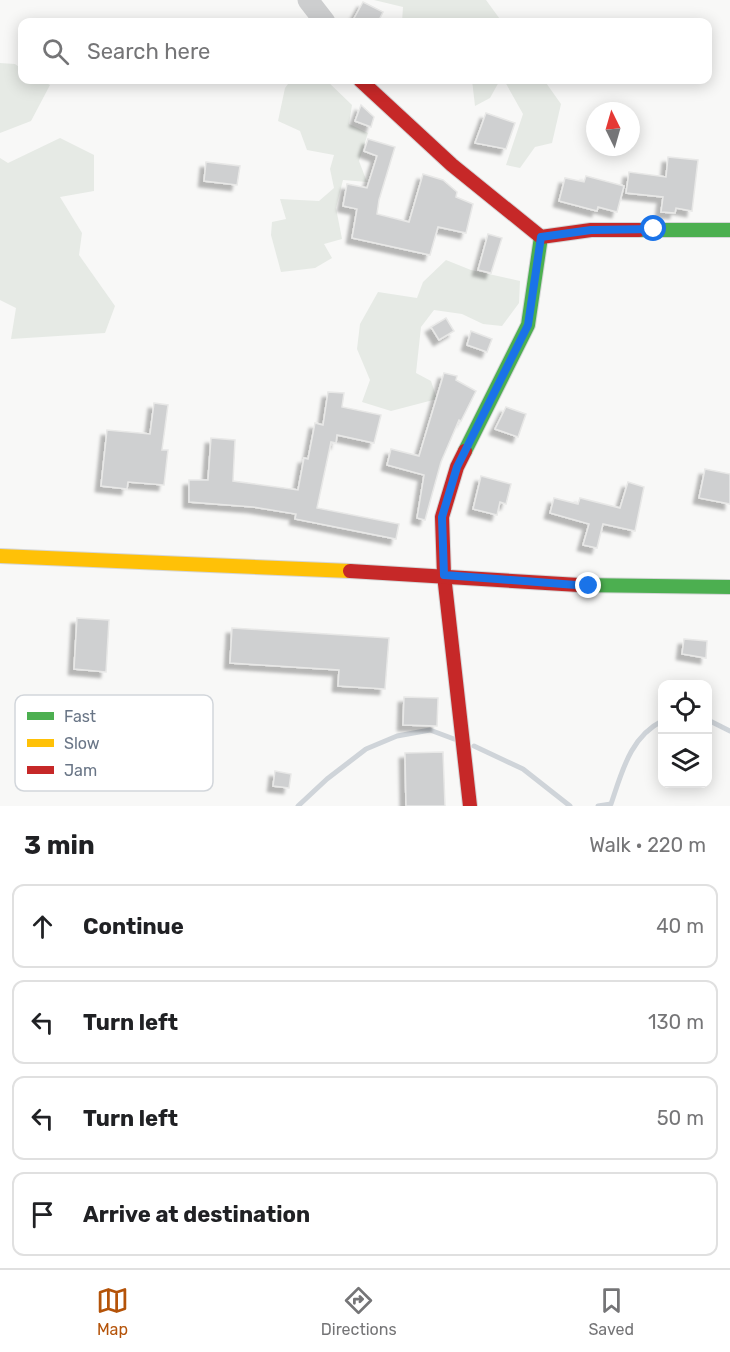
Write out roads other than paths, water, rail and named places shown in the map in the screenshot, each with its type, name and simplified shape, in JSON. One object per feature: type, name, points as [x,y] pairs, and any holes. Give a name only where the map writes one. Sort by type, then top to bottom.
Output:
[{"type":"street","points":[[308,0],[322,18]]},
{"type":"street","points":[[364,84],[452,165],[541,237],[591,230],[730,230]]},
{"type":"street","points":[[470,806],[459,725],[444,575],[442,517],[457,467],[528,325],[541,237]]},
{"type":"street","points":[[0,556],[444,575],[589,586],[730,587]]},
{"type":"waterway","points":[[712,722],[730,731]]},
{"type":"waterway","points":[[598,806],[611,804],[629,756],[642,736],[658,724]]},
{"type":"waterway","points":[[298,806],[327,779],[366,749],[397,736],[430,730],[454,739]]},
{"type":"waterway","points":[[474,746],[523,769],[570,806]]}]
